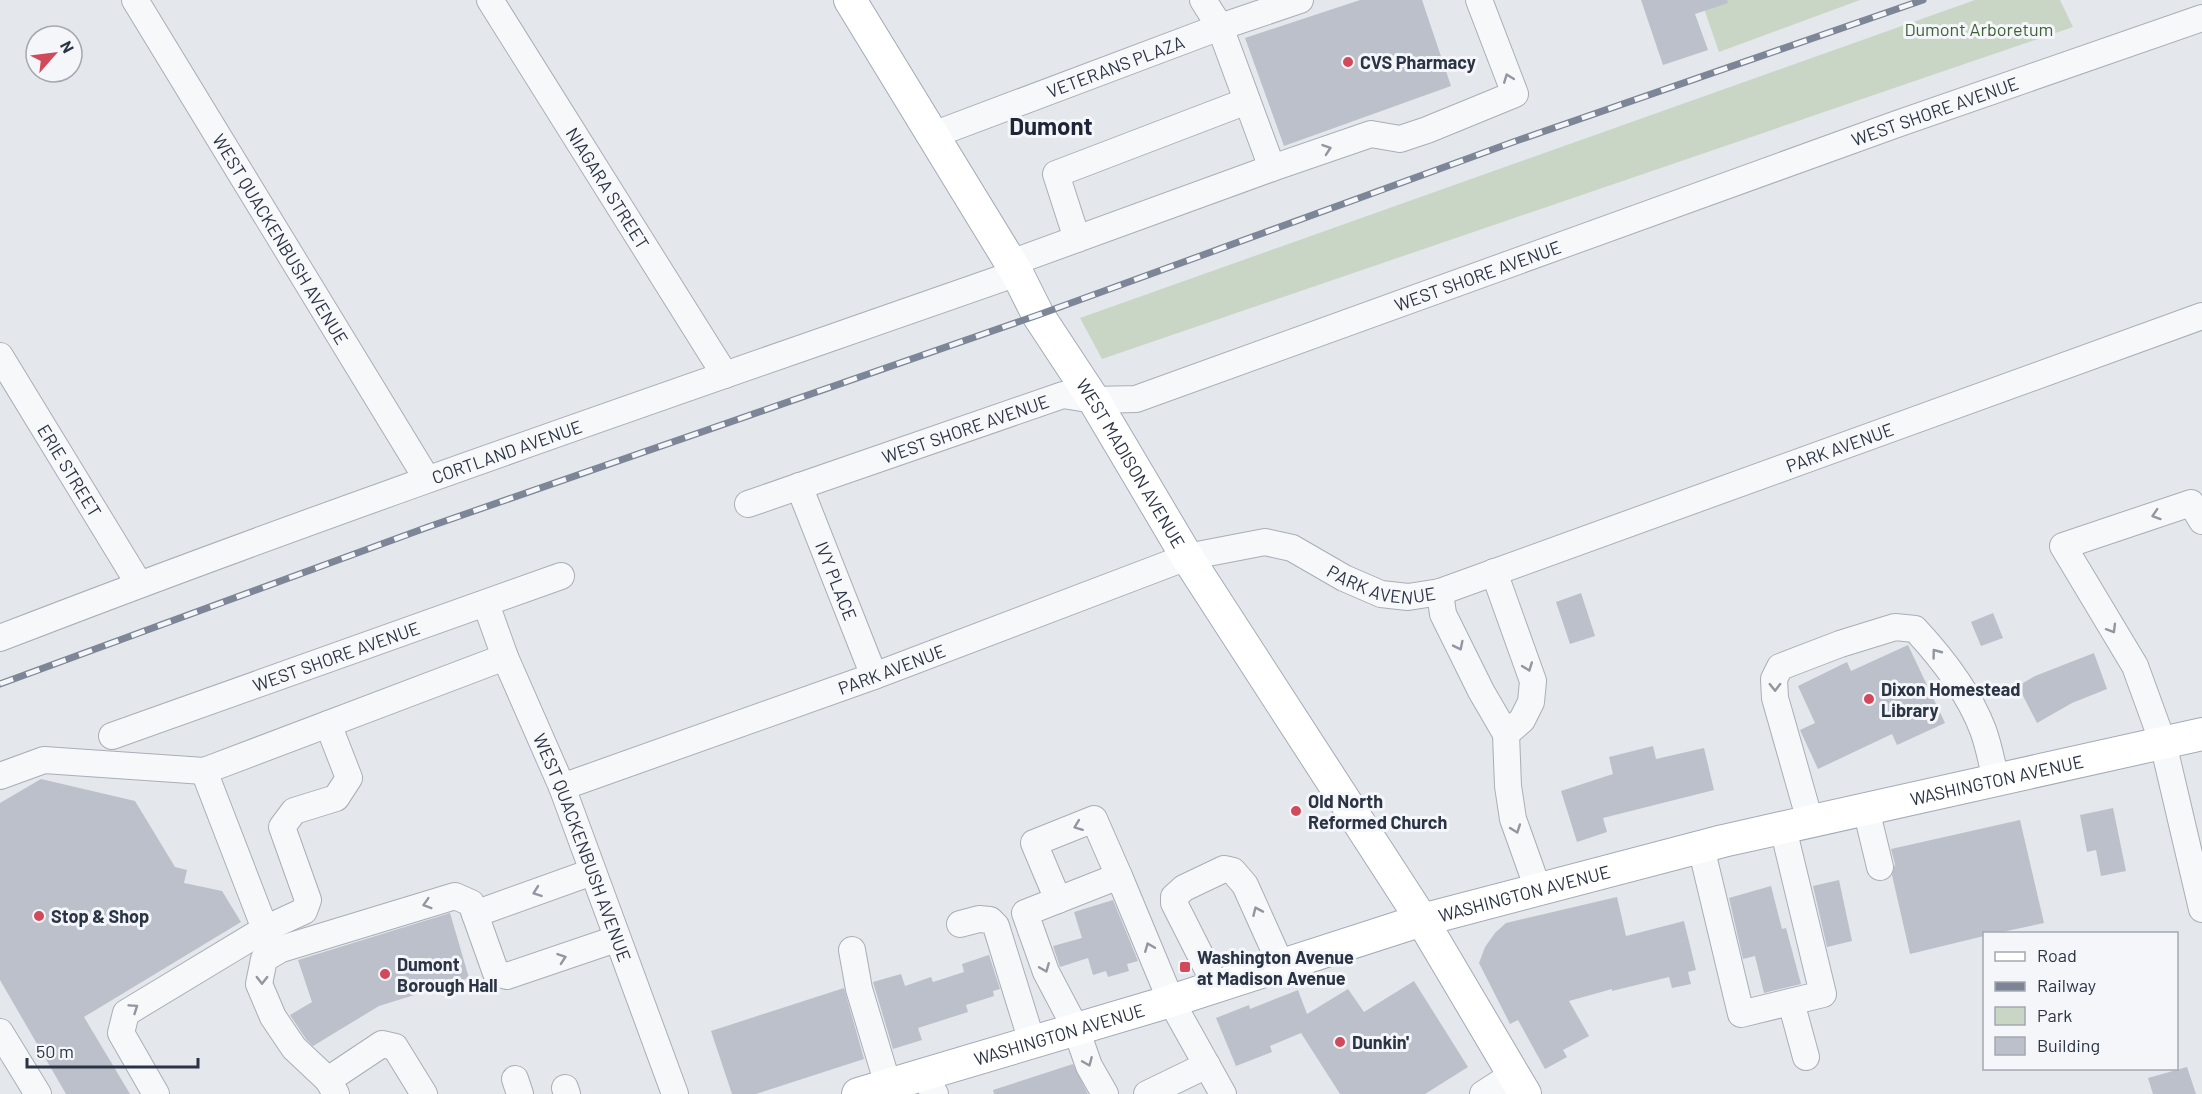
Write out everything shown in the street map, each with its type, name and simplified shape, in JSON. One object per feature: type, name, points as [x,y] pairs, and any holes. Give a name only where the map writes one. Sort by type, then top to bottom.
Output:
[{"type":"main road","name":"WEST MADISON AVENUE","points":[[850,0],[1014,268],[1038,315],[1094,400],[1187,557],[1422,920],[1520,1084]]},
{"type":"main road","name":"WASHINGTON AVENUE","points":[[875,1091],[929,1084],[1032,1042],[1171,1001],[1422,920],[1796,824],[2202,734]]},
{"type":"street","name":"WEST QUACKENBUSH AVENUE","points":[[135,0],[427,479]]},
{"type":"street","name":"NIAGARA STREET","points":[[490,0],[725,375]]},
{"type":"street","points":[[1203,0],[1220,27],[1272,168]]},
{"type":"street","name":"VETERANS PLAZA","points":[[933,135],[1220,27],[1300,0]]},
{"type":"street","name":"CORTLAND AVENUE","points":[[0,638],[139,584],[427,479],[725,375],[1014,268],[1077,239],[1272,168],[1371,134],[1400,139],[1515,94],[1479,0]]},
{"type":"street","name":"WEST SHORE AVENUE","points":[[748,504],[1063,395],[1094,400],[1136,399],[1897,123],[2202,18]]},
{"type":"street","points":[[1077,239],[1056,174],[1247,101]]},
{"type":"street","name":"PARK AVENUE","points":[[562,788],[874,676],[1187,557],[1265,542],[1292,548],[1344,578],[1381,594],[1408,597],[1440,592],[2202,316]]},
{"type":"street","name":"ERIE STREET","points":[[0,356],[139,584]]},
{"type":"street","name":"IVY PLACE","points":[[800,486],[874,676]]},
{"type":"street","points":[[2202,521],[2191,503],[2063,546],[2135,666],[2163,743],[2202,909]]},
{"type":"street","points":[[1494,572],[1533,681],[1531,702],[1522,720],[1506,734]]},
{"type":"street","name":"WEST SHORE AVENUE","points":[[112,736],[561,576]]},
{"type":"street","points":[[1440,592],[1443,614],[1481,691],[1506,734],[1508,786],[1513,819],[1538,889]]},
{"type":"street","name":"WEST QUACKENBUSH AVENUE","points":[[486,604],[505,657],[562,788],[675,1094]]},
{"type":"street","points":[[1701,847],[1741,1014],[1823,994],[1776,698],[1774,679],[1780,667],[1840,644],[1895,627],[1915,629],[1933,648],[1968,698],[1983,730],[1996,780]]},
{"type":"street","points":[[0,776],[44,760],[204,771],[505,657]]},
{"type":"street","points":[[156,1094],[121,1033],[126,1013],[265,930],[304,911],[308,900],[282,827],[294,811],[336,798],[349,778],[328,724]]},
{"type":"street","points":[[204,771],[265,930]]},
{"type":"street","points":[[1866,809],[1880,867]]},
{"type":"street","points":[[1058,900],[1034,843],[1094,819],[1171,1001],[1223,1094]]},
{"type":"street","points":[[1216,986],[1174,903],[1174,897],[1184,888],[1224,868],[1233,871],[1245,885],[1281,965]]},
{"type":"street","points":[[475,914],[592,872]]},
{"type":"street","points":[[1105,1094],[1089,1066],[1076,1029],[1046,972],[1025,913],[1119,876]]},
{"type":"street","points":[[424,1094],[395,1047],[382,1044],[332,1087],[294,1048],[273,1017],[259,984],[264,959],[281,949],[455,896],[471,903],[496,973],[507,976],[616,939]]},
{"type":"street","points":[[960,924],[979,919],[990,920],[996,926],[1032,1042]]},
{"type":"street","points":[[852,950],[875,1091]]},
{"type":"street","points":[[1791,1002],[1806,1057]]},
{"type":"street","points":[[0,1032],[8,1062],[38,1094]]},
{"type":"street","points":[[1148,1094],[1207,1065]]},
{"type":"street","points":[[1483,1094],[1520,1084]]},
{"type":"green space","points":[[1701,0],[1860,0],[1719,52]]},
{"type":"green space","name":"Dumont Arboretum","points":[[1975,0],[2060,0],[2073,27],[1102,359],[1080,318]]},
{"type":"building","name":"CVS Pharmacy","points":[[1360,0],[1422,0],[1451,86],[1284,146],[1245,38]]},
{"type":"building","points":[[1641,0],[1727,0],[1728,3],[1695,14],[1708,50],[1663,65]]},
{"type":"building","points":[[1581,593],[1595,636],[1570,644],[1556,602]]},
{"type":"building","points":[[1993,613],[2003,638],[1981,646],[1971,622]]},
{"type":"building","name":"Dixon Homestead Library","points":[[1908,645],[1945,723],[1897,745],[1892,734],[1818,769],[1800,730],[1815,723],[1798,686],[1847,662],[1851,671]]},
{"type":"building","points":[[2094,653],[2107,689],[2072,703],[2037,723],[2018,686],[2035,676]]},
{"type":"building","points":[[1653,746],[1656,759],[1704,748],[1714,790],[1603,818],[1607,832],[1577,842],[1561,791],[1613,774],[1609,757]]},
{"type":"building","points":[[41,779],[135,801],[175,867],[187,870],[184,883],[222,891],[241,922],[84,1017],[130,1094],[66,1094],[0,980],[0,803]]},
{"type":"building","points":[[2113,808],[2126,871],[2101,876],[2096,850],[2087,852],[2080,815]]},
{"type":"building","points":[[2020,820],[2044,923],[2002,932],[1983,932],[1983,936],[1910,954],[1892,875],[1895,864],[1891,849]]},
{"type":"building","points":[[1839,880],[1852,941],[1827,947],[1813,886]]},
{"type":"building","points":[[1771,886],[1782,929],[1786,928],[1801,984],[1764,993],[1755,956],[1743,959],[1729,898]]},
{"type":"building","points":[[1617,897],[1626,936],[1684,921],[1696,970],[1688,972],[1691,984],[1672,988],[1669,977],[1569,1001],[1589,1036],[1563,1050],[1567,1057],[1545,1069],[1518,1020],[1510,1024],[1479,963],[1485,947],[1506,923]]},
{"type":"building","points":[[1113,900],[1138,961],[1127,964],[1129,971],[1108,977],[1106,971],[1093,975],[1088,958],[1060,967],[1053,946],[1082,938],[1074,912]]},
{"type":"building","name":"Dumont Borough Hall","points":[[450,913],[469,978],[379,1006],[313,1046],[306,1039],[290,1015],[312,1002],[298,960]]},
{"type":"building","points":[[989,955],[1000,989],[993,991],[994,996],[966,1005],[968,1012],[918,1028],[922,1040],[893,1049],[873,982],[901,974],[905,986],[931,977],[933,982],[964,972],[962,964]]},
{"type":"building","points":[[1414,981],[1468,1067],[1425,1094],[1340,1094],[1301,1033],[1270,1046],[1272,1052],[1236,1066],[1216,1018],[1249,1005],[1250,1009],[1298,990],[1307,1014],[1348,989],[1364,1012]]},
{"type":"building","points":[[844,988],[864,1059],[756,1094],[732,1094],[711,1031]]},
{"type":"building","points":[[1073,1064],[1088,1094],[994,1094],[993,1090]]},
{"type":"building","points":[[2187,1067],[2196,1094],[2153,1094],[2148,1078]]},
{"type":"railway","points":[[0,684],[428,527],[1038,315],[1516,141],[1923,0]]},
{"type":"place","name":"CVS Pharmacy","points":[[1348,62]]},
{"type":"place","name":"Dixon Homestead Library","points":[[1869,699]]},
{"type":"place","name":"Old North Reformed Church","points":[[1296,811]]},
{"type":"place","name":"Stop & Shop","points":[[39,916]]},
{"type":"place","name":"Washington Avenue at Madison Avenue","points":[[1185,967]]},
{"type":"place","name":"Dumont Borough Hall","points":[[385,974]]},
{"type":"place","name":"Dunkin'","points":[[1340,1042]]},
{"type":"district","name":"Dumont","points":[[1051,125]]}]
